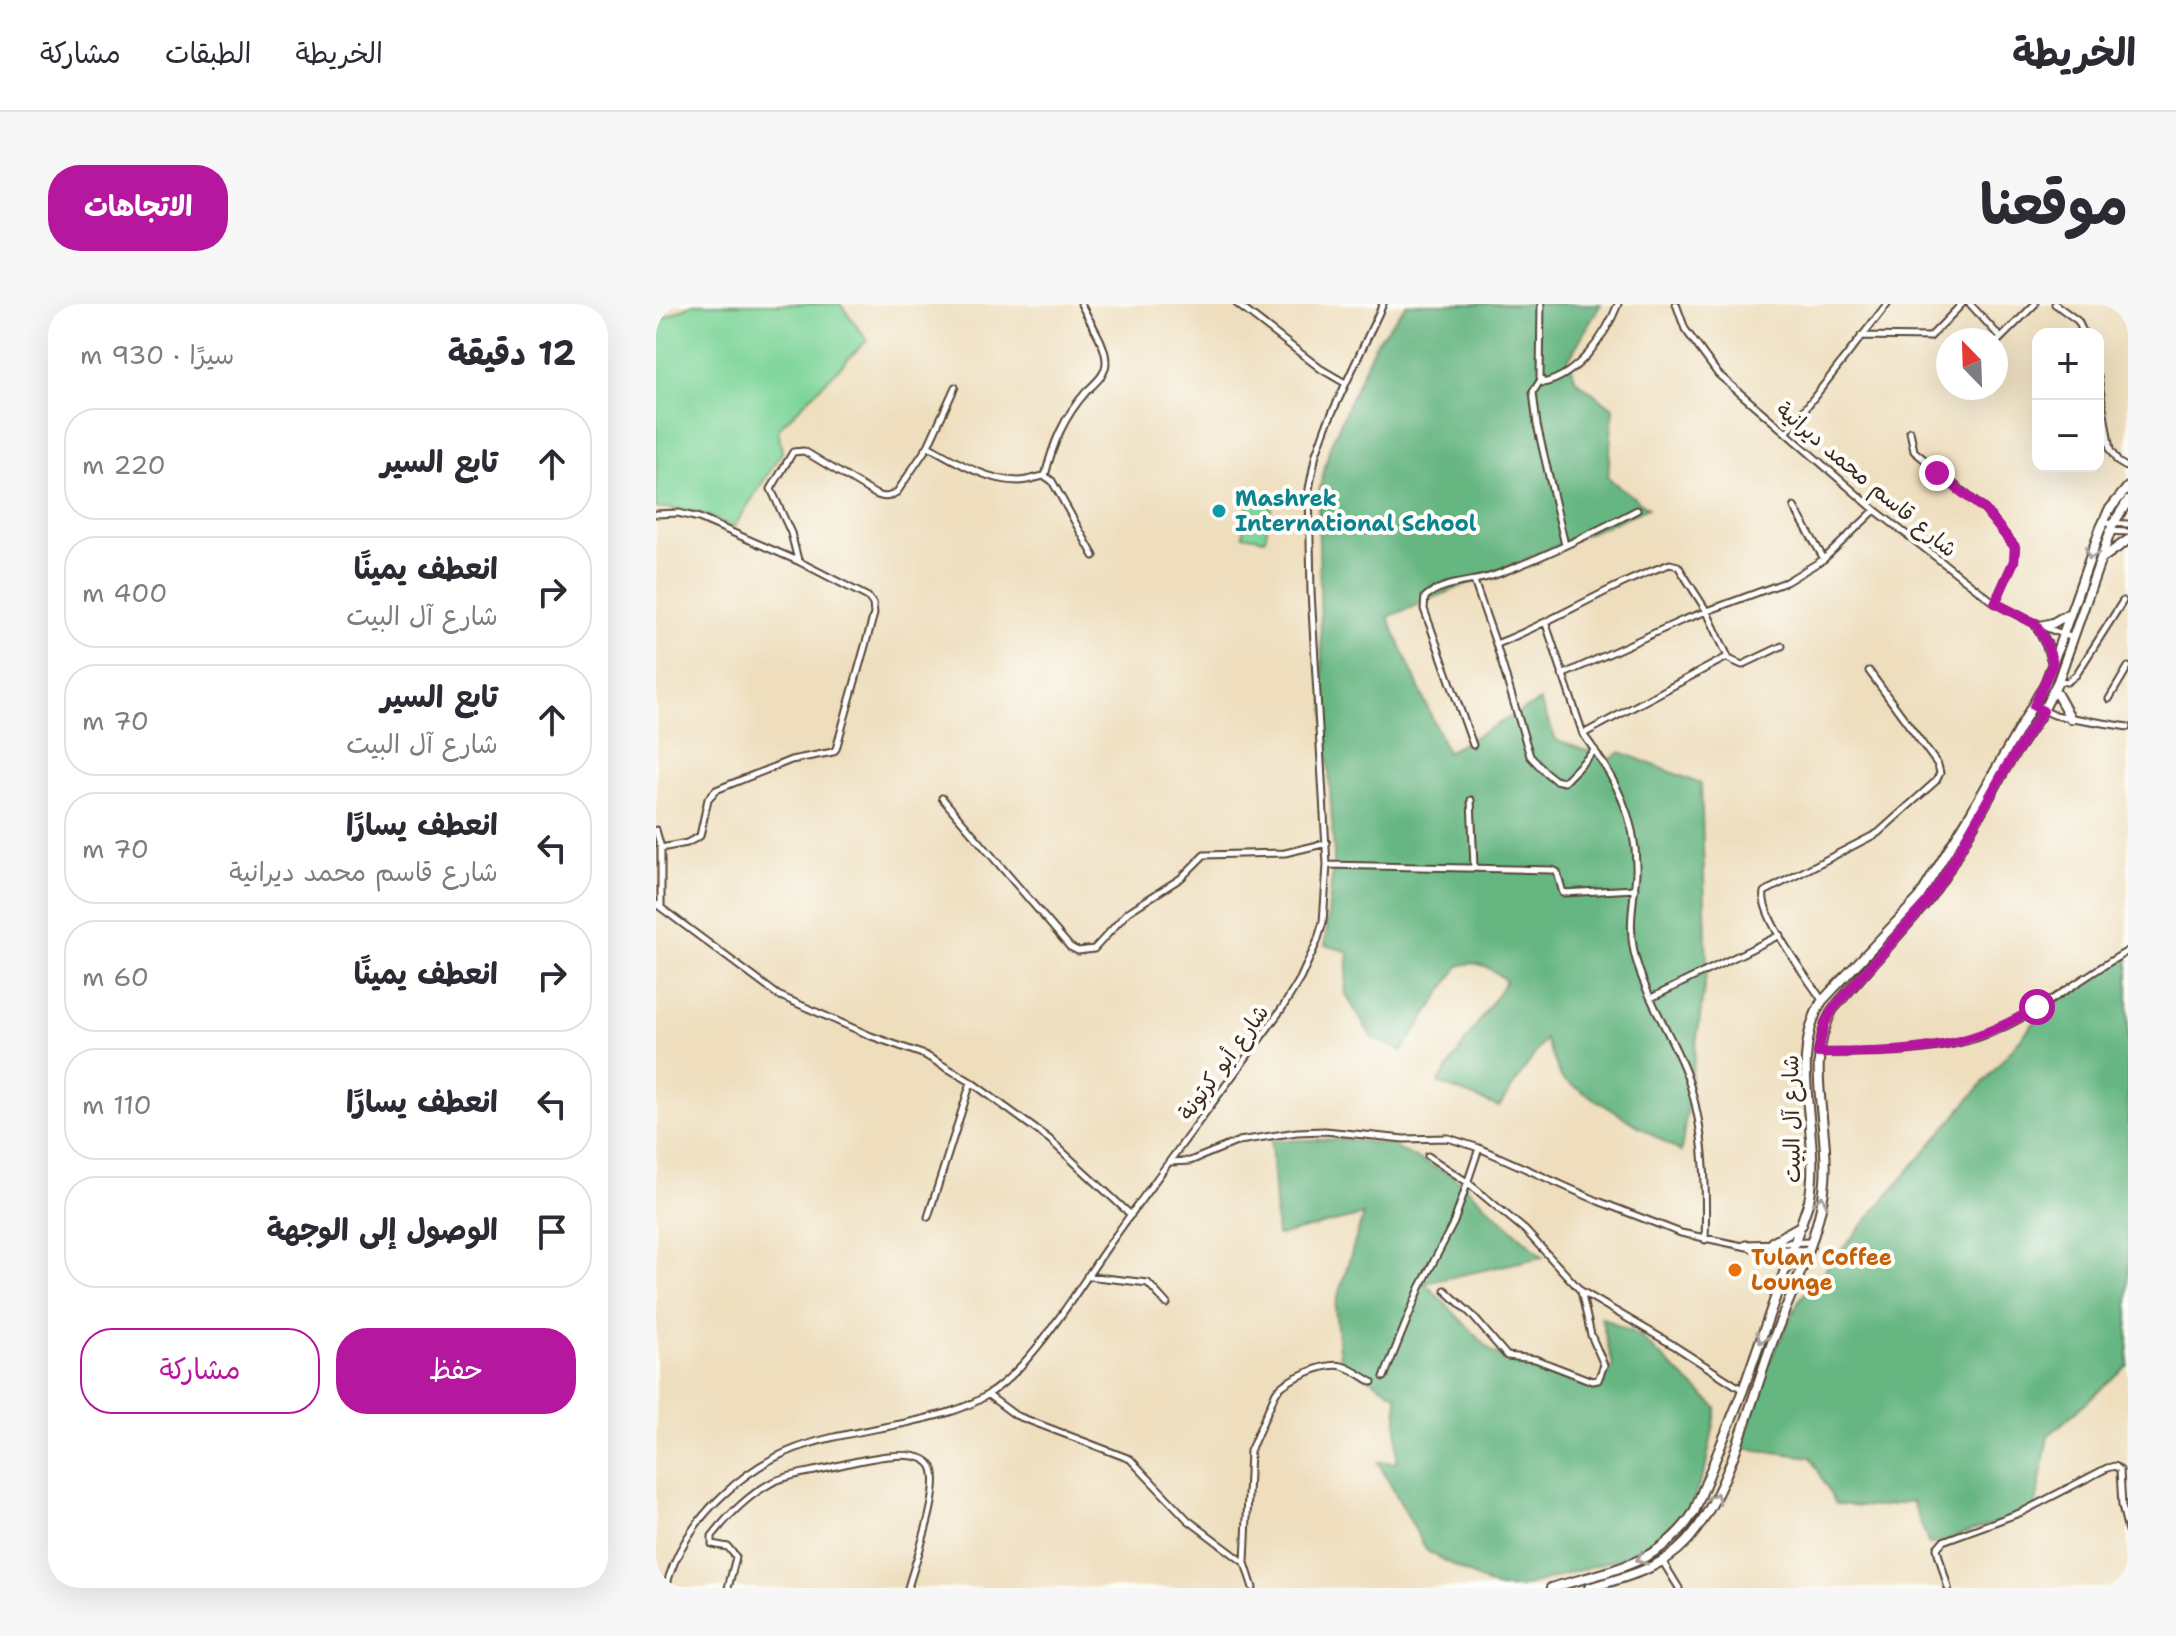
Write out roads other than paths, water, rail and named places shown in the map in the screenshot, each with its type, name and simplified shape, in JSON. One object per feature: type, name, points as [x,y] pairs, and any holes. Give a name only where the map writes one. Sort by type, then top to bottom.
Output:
[{"type":"street","points":[[1045,476],[1051,450],[1063,423],[1103,375],[1106,366],[1100,342],[1081,304]]},
{"type":"street","points":[[1237,304],[1321,369],[1345,383]]},
{"type":"street","name":"شارع أبو كرتونة","points":[[666,1588],[681,1549],[698,1520],[740,1478],[769,1458],[809,1443],[941,1415],[988,1395],[1036,1346],[1283,1007],[1300,979],[1323,922],[1327,865],[1309,499],[1316,454],[1345,383],[1383,304]]},
{"type":"street","points":[[1541,304],[1540,381],[1533,392],[1537,425],[1565,545]]},
{"type":"street","points":[[1540,381],[1548,382],[1578,366],[1618,304]]},
{"type":"street","name":"شارع قاسم محمد ديرانية","points":[[1676,304],[1685,329],[1718,374],[1875,510],[1995,603],[2038,625],[2073,638]]},
{"type":"street","points":[[1787,432],[1887,304]]},
{"type":"street","points":[[1860,336],[1930,337],[1962,304]]},
{"type":"street","points":[[1970,304],[1989,328]]},
{"type":"street","points":[[2008,332],[2035,304]]},
{"type":"street","points":[[2055,304],[2078,321],[2081,328]]},
{"type":"street","points":[[798,561],[791,533],[771,489],[793,452],[804,451],[884,498],[897,492],[928,446],[955,387]]},
{"type":"street","points":[[2102,400],[2110,450],[2118,462],[2128,468]]},
{"type":"street","points":[[1910,431],[1914,451],[1985,510],[2015,547],[2014,561],[1995,603]]},
{"type":"street","points":[[928,446],[962,464],[1007,480],[1025,481],[1045,476],[1052,481],[1094,556]]},
{"type":"street","name":"شارع آل البيت","points":[[1589,1588],[1663,1562],[1684,1545],[1707,1517],[1731,1461],[1822,1202],[1825,1172],[1818,1053],[1825,1023],[1833,1009],[1926,903],[1946,874],[2038,709],[2070,613],[2115,501],[2128,487]]},
{"type":"street","name":"شارع آل البيت","points":[[1551,1588],[1625,1566],[1655,1553],[1684,1529],[1694,1512],[1743,1390],[1803,1224],[1814,1172],[1807,1048],[1814,1017],[1822,1001],[1919,898],[2056,685],[2100,560],[2106,527],[2128,501]]},
{"type":"street","points":[[1794,507],[1824,559]]},
{"type":"street","points":[[1473,745],[1423,602],[1428,594],[1436,589],[1499,574],[1637,510]]},
{"type":"street","points":[[1562,675],[1706,610],[1786,582],[1824,559],[1875,510]]},
{"type":"street","points":[[656,514],[678,513],[699,518],[856,589],[873,604],[868,640],[836,749],[791,760],[716,790],[708,799],[700,836],[687,843],[661,848]]},
{"type":"street","points":[[2106,527],[2128,524]]},
{"type":"street","points":[[2106,527],[2128,532]]},
{"type":"street","points":[[2100,560],[2128,540]]},
{"type":"street","points":[[1496,644],[1546,624],[1596,596],[1670,564],[1678,566],[1706,610],[1727,657],[1742,665],[1782,646]]},
{"type":"street","points":[[1474,581],[1534,763],[1555,780],[1564,782],[1595,750]]},
{"type":"street","points":[[2071,719],[2056,685],[2076,675],[2123,601]]},
{"type":"street","points":[[2053,663],[2038,625],[2053,623],[2070,613]]},
{"type":"street","points":[[1546,624],[1583,734],[1615,782],[1632,824],[1636,850],[1630,929],[1632,943],[1638,965],[1687,1077],[1694,1101],[1705,1187],[1705,1240]]},
{"type":"street","points":[[1583,734],[1727,657]]},
{"type":"street","points":[[2109,699],[2128,667]]},
{"type":"street","points":[[1822,1001],[1763,902],[1767,890],[1878,833],[1922,796],[1939,777],[1938,765],[1869,671]]},
{"type":"street","points":[[2038,709],[2071,719],[2128,727]]},
{"type":"street","points":[[942,798],[1061,936],[1078,951],[1094,949],[1128,912],[1181,878],[1204,855],[1285,853],[1327,843]]},
{"type":"street","points":[[1471,800],[1474,867]]},
{"type":"street","points":[[656,830],[661,848],[658,905],[685,927],[778,995],[871,1036],[925,1055],[971,1082],[1049,1139],[1131,1215]]},
{"type":"street","points":[[1327,865],[1556,870],[1563,893],[1635,889]]},
{"type":"street","points":[[1651,998],[1780,935]]},
{"type":"street","points":[[1818,1053],[1917,1049],[1976,1039],[2016,1021],[2128,951]]},
{"type":"street","points":[[928,1217],[971,1082]]},
{"type":"street","points":[[1169,1162],[1190,1161],[1239,1141],[1306,1131],[1404,1139],[1442,1137],[1479,1148],[1553,1183],[1656,1225],[1705,1240],[1744,1244],[1752,1248],[1809,1246]]},
{"type":"street","points":[[1384,1377],[1420,1288],[1454,1222],[1479,1148]]},
{"type":"street","points":[[1428,1156],[1467,1182],[1529,1233],[1581,1291],[1743,1390]]},
{"type":"street","points":[[1772,1246],[1803,1224]]},
{"type":"street","points":[[1772,1246],[1787,1269]]},
{"type":"street","points":[[1087,1276],[1148,1283],[1167,1304]]},
{"type":"street","points":[[1445,1290],[1471,1314],[1507,1356],[1527,1356],[1592,1381],[1598,1380],[1604,1365],[1591,1335],[1581,1291]]},
{"type":"street","points":[[1253,1588],[1245,1563],[1249,1457],[1254,1437],[1276,1392],[1293,1378],[1339,1365],[1372,1382]]},
{"type":"street","points":[[988,1395],[1015,1415],[1130,1459],[1188,1520],[1245,1563]]},
{"type":"street","points":[[728,1588],[736,1557],[728,1547],[712,1544],[712,1536],[731,1515],[768,1485],[794,1476],[895,1455],[924,1459],[934,1472],[929,1515],[908,1588]]},
{"type":"street","points":[[1948,1588],[1937,1548],[1943,1541],[2007,1518],[2107,1468],[2115,1466],[2120,1470],[2122,1506],[2128,1531]]},
{"type":"street","points":[[1663,1562],[1679,1588]]},
{"type":"place","name":"Mashrek International School","points":[[1219,511]]},
{"type":"place","name":"Tulan Coffee Lounge","points":[[1735,1270]]}]
